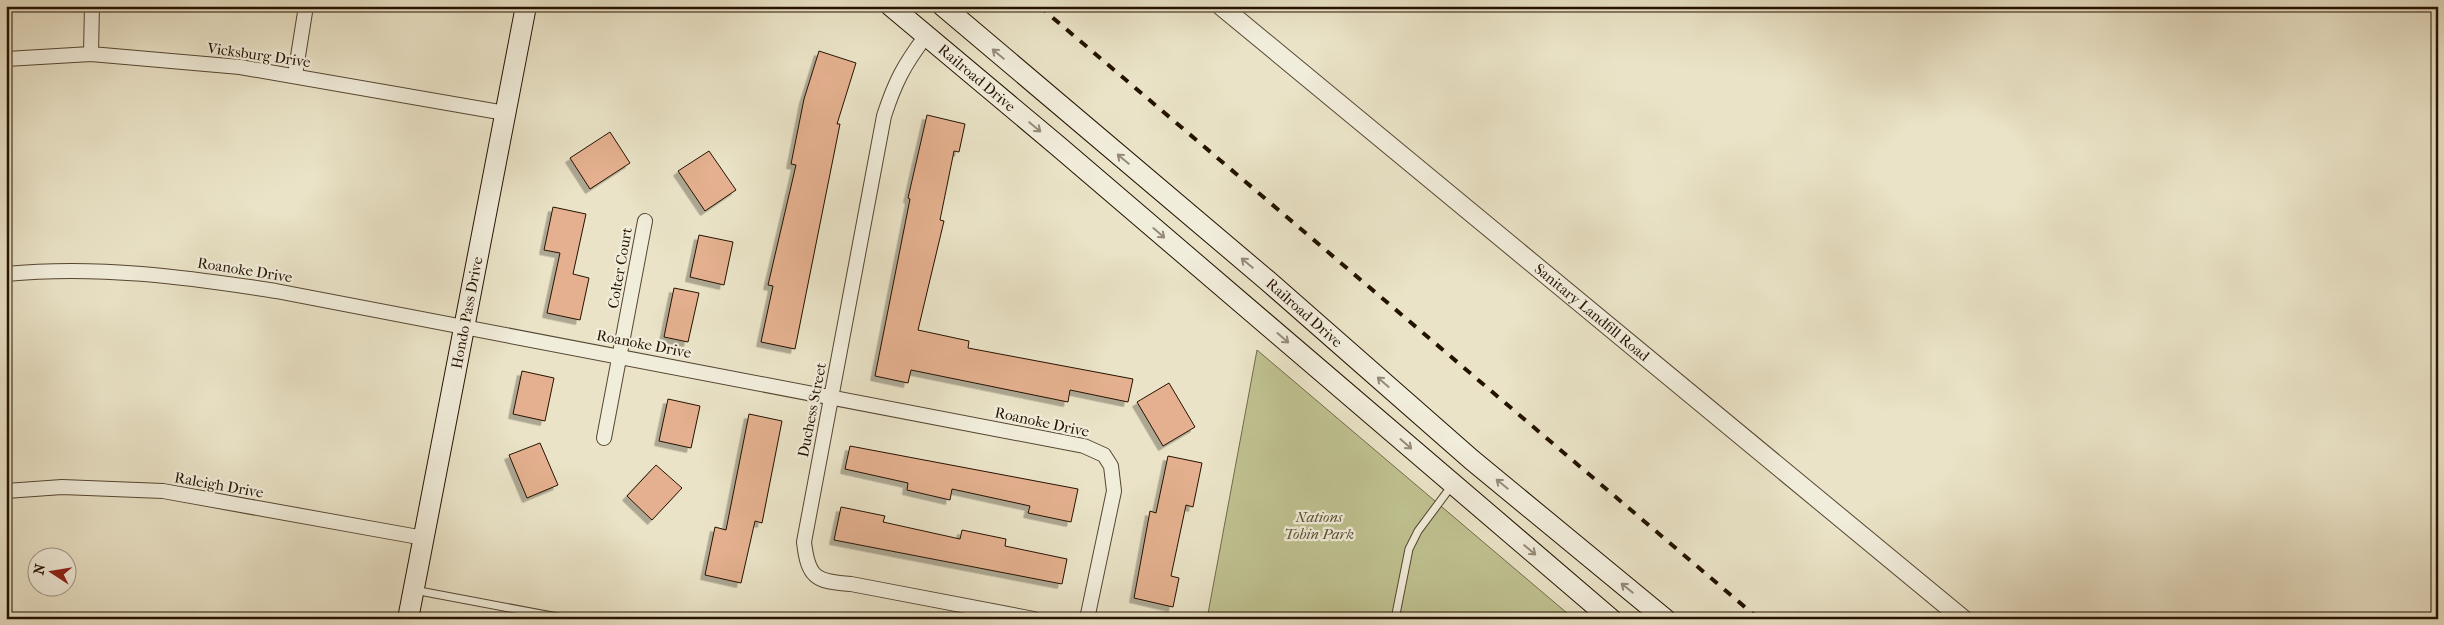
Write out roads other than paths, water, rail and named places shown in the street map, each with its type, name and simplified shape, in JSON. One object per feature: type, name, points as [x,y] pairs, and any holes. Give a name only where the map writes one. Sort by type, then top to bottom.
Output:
[{"type":"main road","name":"Hondo Pass Drive","points":[[408,619],[526,6]]},
{"type":"main road","name":"Railroad Drive","points":[[891,6],[925,37],[1058,146],[1611,619]]},
{"type":"main road","name":"Railroad Drive","points":[[943,6],[1268,281],[1472,460],[1665,619]]},
{"type":"main road","points":[[1453,484],[1472,460]]},
{"type":"street","points":[[91,54],[92,6]]},
{"type":"street","points":[[295,76],[306,6]]},
{"type":"street","name":"Sanitary Landfill Road","points":[[1221,6],[1963,619]]},
{"type":"street","name":"Duchess Street","points":[[925,37],[903,67],[884,116],[804,542],[806,562],[810,571],[817,578],[834,583],[851,584],[1034,619]]},
{"type":"street","name":"Vicksburg Drive","points":[[6,59],[91,54],[240,66],[505,113]]},
{"type":"street","name":"Colter Court","points":[[604,438],[645,221]]},
{"type":"street","name":"Roanoke Drive","points":[[6,274],[79,271],[123,272],[190,278],[465,326],[1084,446],[1104,455],[1111,466],[1114,491],[1087,619]]},
{"type":"street","name":"Raleigh Drive","points":[[6,491],[62,487],[163,491],[424,538]]},
{"type":"lane","points":[[1394,619],[1409,549],[1418,531],[1453,484]]},
{"type":"lane","points":[[414,590],[568,619]]},
{"type":"railway","points":[[1039,6],[1759,619]]},
{"type":"park label","name":"Nations Tobin Park","points":[[1319,526]]}]
